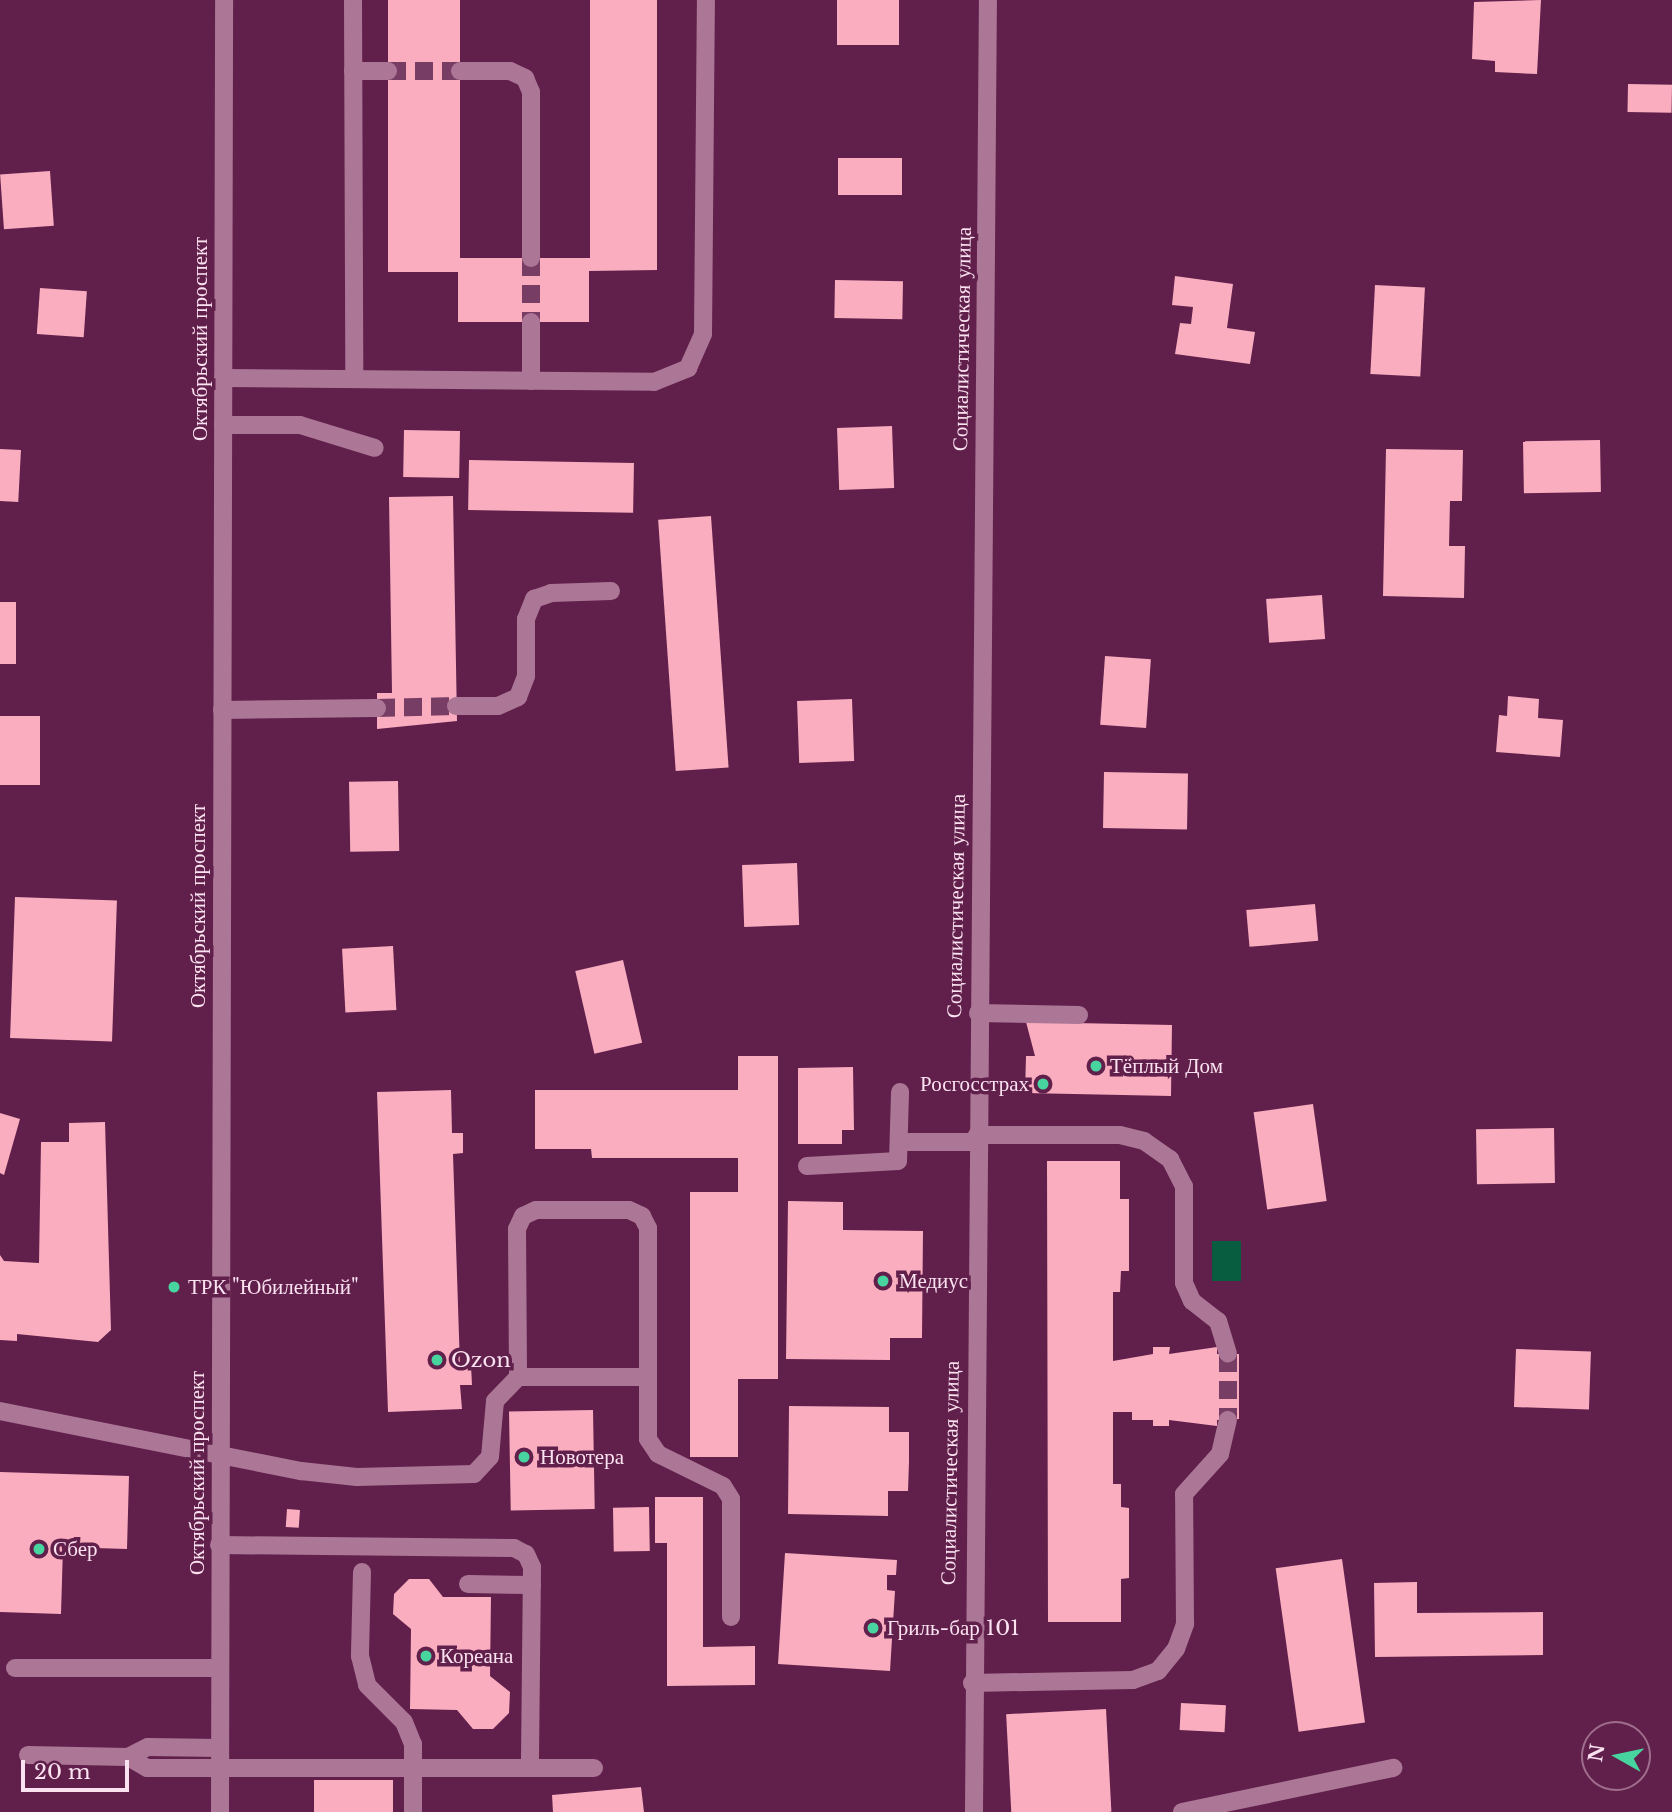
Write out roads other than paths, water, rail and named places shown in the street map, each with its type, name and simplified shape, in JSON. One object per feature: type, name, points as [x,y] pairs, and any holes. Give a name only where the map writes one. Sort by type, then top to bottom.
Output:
[{"type":"street","name":"Октябрьский проспект","points":[[220,1812],[224,0]]},
{"type":"street","points":[[353,0],[354,379]]},
{"type":"street","points":[[223,378],[654,382],[688,368],[703,334],[706,0]]},
{"type":"street","name":"Социалистическая улица","points":[[974,1812],[972,1684],[988,0]]},
{"type":"street","points":[[353,71],[388,71]]},
{"type":"street","points":[[460,71],[510,71],[525,78],[531,92],[531,258]]},
{"type":"street","points":[[531,322],[531,381]]},
{"type":"street","points":[[223,425],[300,425],[376,448]]},
{"type":"street","points":[[457,706],[498,706],[518,697],[527,676],[526,619],[534,599],[611,592]]},
{"type":"street","points":[[222,710],[377,708]]},
{"type":"street","points":[[978,1013],[1079,1015]]},
{"type":"street","points":[[807,1166],[891,1165],[898,1161],[901,1142],[900,1092]]},
{"type":"street","points":[[901,1142],[1120,1135],[1170,1159],[1184,1186],[1184,1283],[1192,1301],[1218,1321],[1228,1354]]},
{"type":"street","points":[[0,1410],[219,1457],[357,1477],[474,1474],[490,1457],[495,1401],[518,1377],[517,1229],[523,1216],[536,1210],[629,1210],[642,1216],[648,1228],[648,1439],[658,1454],[723,1486],[731,1499],[732,1617]]},
{"type":"street","points":[[518,1377],[648,1377]]},
{"type":"street","points":[[972,1684],[1133,1681],[1158,1671],[1177,1649],[1185,1624],[1184,1494],[1220,1454],[1228,1420]]},
{"type":"street","points":[[219,1545],[514,1548],[526,1554],[532,1585],[530,1768]]},
{"type":"street","points":[[362,1572],[360,1656],[368,1685],[404,1722],[413,1766],[413,1812]]},
{"type":"street","points":[[468,1584],[532,1585]]},
{"type":"street","points":[[15,1668],[219,1668]]},
{"type":"street","points":[[28,1755],[128,1757],[148,1747],[219,1748]]},
{"type":"street","points":[[128,1757],[147,1768],[218,1770],[413,1766],[594,1769]]},
{"type":"street","points":[[1182,1812],[1394,1768]]},
{"type":"tunnel","points":[[388,71],[460,71]]},
{"type":"tunnel","points":[[531,258],[531,322]]},
{"type":"tunnel","points":[[377,708],[456,706]]},
{"type":"tunnel","points":[[1228,1354],[1228,1420]]},
{"type":"place","name":"Тёплый Дом","points":[[1096,1066]]},
{"type":"place","name":"Росгосстрах","points":[[1043,1084]]},
{"type":"place","name":"Медиус","points":[[883,1281]]},
{"type":"place","name":"ТРК \"Юбилейный\"","points":[[174,1287]]},
{"type":"place","name":"Ozon","points":[[437,1360]]},
{"type":"place","name":"Новотера","points":[[524,1457]]},
{"type":"place","name":"Сбер","points":[[39,1549]]},
{"type":"place","name":"Гриль-бар 101","points":[[873,1628]]},
{"type":"place","name":"Кореана","points":[[426,1656]]}]
